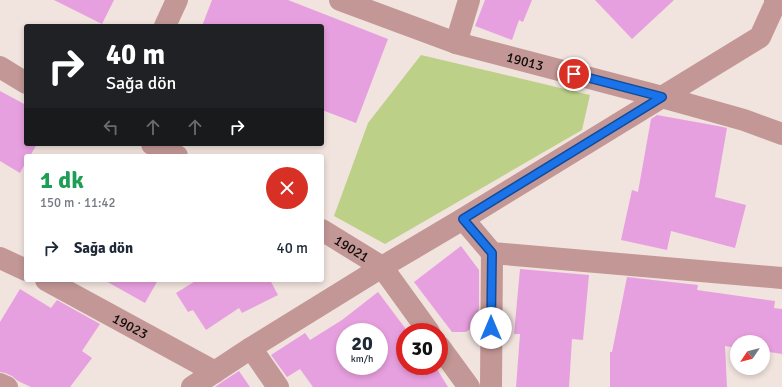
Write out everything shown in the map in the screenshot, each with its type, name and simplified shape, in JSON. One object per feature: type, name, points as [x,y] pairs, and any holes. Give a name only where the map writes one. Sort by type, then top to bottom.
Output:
[{"type":"street","points":[[166,24],[177,0]]},
{"type":"street","name":"19013","points":[[340,0],[456,43],[662,97],[744,120],[782,134]]},
{"type":"street","points":[[456,43],[469,0]]},
{"type":"street","points":[[760,37],[776,2],[774,0]]},
{"type":"street","points":[[192,387],[251,348],[382,267],[782,24]]},
{"type":"street","points":[[0,67],[24,82]]},
{"type":"street","points":[[156,146],[174,154]]},
{"type":"street","points":[[463,219],[492,253],[491,387]]},
{"type":"street","name":"19021","points":[[324,231],[382,267]]},
{"type":"street","points":[[492,253],[782,278]]},
{"type":"street","points":[[0,258],[24,269]]},
{"type":"street","points":[[382,267],[422,323]]},
{"type":"street","name":"19023","points":[[50,282],[215,372]]},
{"type":"street","points":[[251,348],[278,387]]},
{"type":"street","points":[[448,358],[469,387]]},
{"type":"street","points":[[0,384],[7,387]]},
{"type":"green space","points":[[421,55],[590,95],[582,130],[385,244],[334,216],[368,123]]},
{"type":"building","points":[[54,0],[114,0],[102,24]]},
{"type":"building","points":[[212,0],[288,0],[388,39],[356,123],[324,111],[324,24],[203,24]]},
{"type":"building","points":[[485,0],[532,0],[523,22],[519,20],[512,40],[475,26]]},
{"type":"building","points":[[595,0],[674,0],[632,39]]},
{"type":"building","points":[[0,91],[24,104],[24,146],[36,146],[31,154],[24,154],[24,166],[20,173],[0,161]]},
{"type":"building","points":[[657,115],[727,128],[715,197],[746,205],[735,248],[671,231],[667,250],[621,240],[632,190],[638,192],[651,119]]},
{"type":"building","points":[[461,246],[479,270],[479,307],[477,324],[466,332],[452,332],[448,327],[448,323],[445,323],[414,282]]},
{"type":"building","points":[[520,269],[589,275],[583,340],[572,339],[569,387],[516,387],[520,334],[514,334]]},
{"type":"building","points":[[627,277],[698,285],[697,290],[775,301],[774,308],[782,309],[782,354],[770,352],[770,335],[730,335],[730,347],[725,346],[727,387],[610,387],[610,352],[612,352]]},
{"type":"building","points":[[108,282],[157,282],[145,303]]},
{"type":"building","points":[[194,282],[271,282],[278,295],[242,313],[239,308],[206,330],[193,310],[188,312],[176,293]]},
{"type":"building","points":[[20,289],[51,308],[57,300],[100,324],[82,351],[92,358],[70,387],[31,387],[18,381],[12,376],[0,372],[0,322]]},
{"type":"building","points":[[378,292],[401,323],[396,323],[396,375],[441,375],[448,387],[313,387],[300,369],[287,377],[271,355],[305,333],[310,340],[336,324],[336,375],[388,375],[388,323],[337,323]]},
{"type":"building","points":[[239,371],[250,387],[215,387],[222,382]]},
{"type":"route","points":[[491,328],[492,253],[463,219],[662,97],[574,74]]}]
